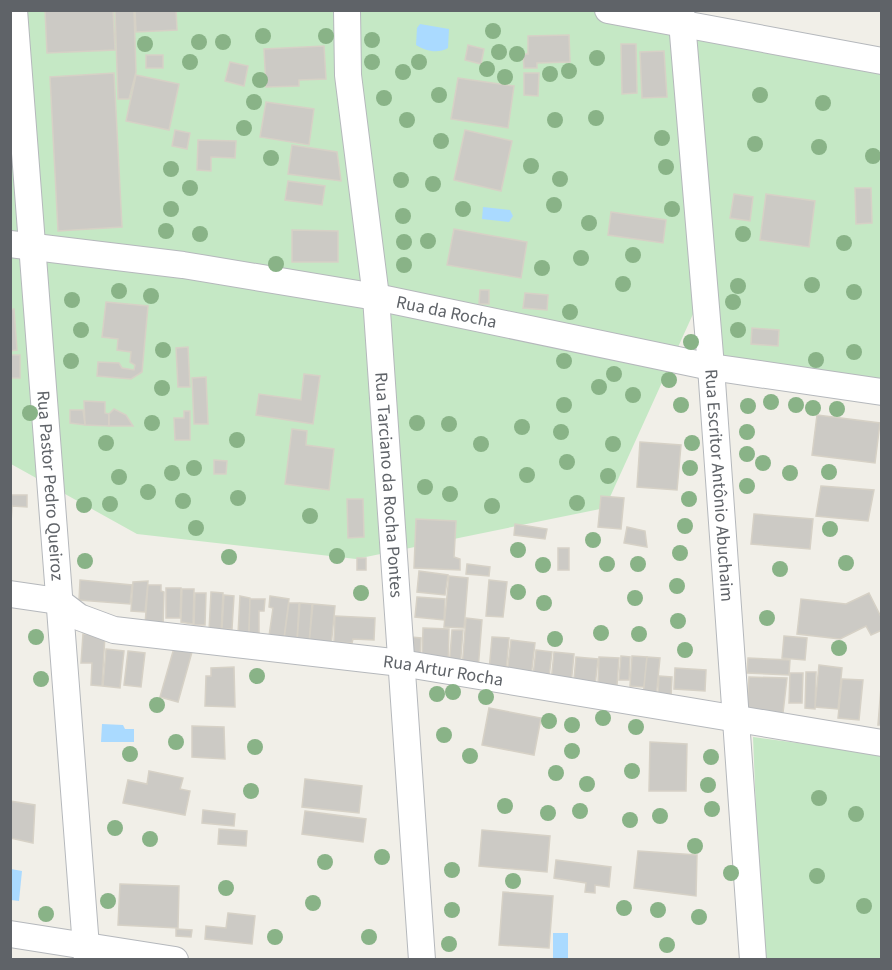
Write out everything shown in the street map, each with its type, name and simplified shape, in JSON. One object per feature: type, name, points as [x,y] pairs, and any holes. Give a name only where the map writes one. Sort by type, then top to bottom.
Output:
[{"type":"street","name":"Rua Pastor Pedro Queiroz","points":[[14,10],[21,246],[58,601],[86,953]]},
{"type":"street","name":"Rua Tarciano da Rocha Pontes","points":[[347,10],[348,75],[375,297],[422,960]]},
{"type":"street","points":[[608,10],[682,18],[882,61]]},
{"type":"street","name":"Rua Escritor Antônio Abuchaim","points":[[682,18],[711,368],[753,960]]},
{"type":"street","name":"Rua da Rocha","points":[[21,246],[183,265],[375,297],[711,368],[882,392]]},
{"type":"street","name":"Rua Artur Rocha","points":[[10,594],[58,601],[79,617],[114,630],[400,663],[882,743]]},
{"type":"street","points":[[10,934],[86,953],[175,960]]},
{"type":"green space","points":[[11,11],[695,11],[704,37],[881,69],[881,381],[716,360],[703,292],[605,508],[356,559],[137,534],[11,464]]},
{"type":"green space","points":[[753,737],[881,754],[881,959],[762,959]]},
{"type":"water","points":[[420,24],[449,29],[448,48],[432,51],[416,45],[417,28]]},
{"type":"water","points":[[483,207],[510,210],[513,216],[509,222],[482,219]]},
{"type":"water","points":[[102,724],[123,725],[125,729],[134,729],[134,742],[101,742]]},
{"type":"water","points":[[11,869],[22,871],[19,901],[11,900]]},
{"type":"water","points":[[553,933],[568,933],[568,959],[553,959]]},
{"type":"building","points":[[45,10],[113,10],[115,50],[47,53]]},
{"type":"building","points":[[115,10],[134,10],[136,72],[129,99],[118,99]]},
{"type":"building","points":[[135,10],[176,10],[177,30],[136,32]]},
{"type":"building","points":[[569,35],[570,62],[537,63],[537,68],[524,68],[523,54],[528,54],[528,36]]},
{"type":"building","points":[[621,44],[636,44],[637,93],[622,94]]},
{"type":"building","points":[[468,45],[484,49],[481,64],[465,60]]},
{"type":"building","points":[[324,46],[326,79],[299,80],[299,86],[266,87],[264,49]]},
{"type":"building","points":[[664,51],[667,97],[642,98],[640,52]]},
{"type":"building","points":[[146,55],[163,55],[163,68],[146,68]]},
{"type":"building","points":[[230,62],[248,66],[244,86],[225,81]]},
{"type":"building","points":[[114,73],[122,227],[58,231],[50,77]]},
{"type":"building","points":[[524,73],[539,73],[538,96],[524,95]]},
{"type":"building","points":[[136,75],[179,84],[169,130],[126,121]]},
{"type":"building","points":[[458,78],[514,86],[508,128],[451,119]]},
{"type":"building","points":[[266,102],[314,109],[309,145],[260,137]]},
{"type":"building","points":[[175,130],[190,133],[187,149],[172,146]]},
{"type":"building","points":[[465,130],[512,141],[501,191],[454,180]]},
{"type":"building","points":[[198,140],[236,141],[235,158],[211,157],[211,171],[197,170]]},
{"type":"building","points":[[292,145],[337,152],[341,181],[288,174]]},
{"type":"building","points":[[288,181],[325,186],[322,205],[285,200]]},
{"type":"building","points":[[855,188],[871,188],[872,223],[856,224]]},
{"type":"building","points":[[734,194],[753,197],[750,221],[730,218]]},
{"type":"building","points":[[766,194],[815,201],[809,247],[760,240]]},
{"type":"building","points":[[611,212],[666,220],[663,243],[608,235]]},
{"type":"building","points":[[454,229],[527,242],[521,278],[447,265]]},
{"type":"building","points":[[292,230],[338,231],[338,262],[292,262]]},
{"type":"building","points":[[480,290],[489,290],[489,304],[479,304]]},
{"type":"building","points":[[525,293],[548,295],[547,310],[523,308]]},
{"type":"building","points":[[106,302],[148,306],[142,372],[131,379],[97,376],[98,362],[119,363],[122,368],[134,370],[135,365],[130,362],[131,352],[117,350],[118,339],[102,337]]},
{"type":"building","points":[[14,309],[17,350],[10,351],[10,310]]},
{"type":"building","points":[[752,328],[779,330],[778,346],[751,344]]},
{"type":"building","points":[[188,347],[190,387],[178,387],[176,348]]},
{"type":"building","points":[[10,355],[20,355],[20,378],[10,378]]},
{"type":"building","points":[[304,374],[320,376],[313,424],[256,415],[259,394],[301,400]]},
{"type":"building","points":[[206,377],[208,424],[194,424],[192,378]]},
{"type":"building","points":[[84,401],[105,402],[105,413],[109,414],[109,426],[85,425]]},
{"type":"building","points":[[114,409],[126,415],[133,426],[109,426],[109,414]]},
{"type":"building","points":[[70,410],[83,410],[85,425],[70,423]]},
{"type":"building","points":[[184,411],[190,411],[190,440],[175,440],[174,418],[184,418]]},
{"type":"building","points":[[817,415],[880,423],[875,463],[812,455]]},
{"type":"building","points":[[292,429],[307,431],[306,445],[334,449],[329,490],[285,484]]},
{"type":"building","points":[[640,442],[681,445],[677,490],[637,487]]},
{"type":"building","points":[[214,460],[227,461],[226,474],[214,474]]},
{"type":"building","points":[[821,486],[874,490],[868,521],[816,516]]},
{"type":"building","points":[[10,495],[27,495],[27,507],[12,506],[11,523]]},
{"type":"building","points":[[601,496],[624,498],[621,529],[598,527]]},
{"type":"building","points":[[347,499],[363,499],[364,537],[348,538]]},
{"type":"building","points":[[754,514],[813,519],[810,549],[751,544]]},
{"type":"building","points":[[416,519],[456,521],[454,557],[460,559],[460,570],[414,568]]},
{"type":"building","points":[[515,524],[547,529],[545,539],[514,535]]},
{"type":"building","points":[[627,527],[645,531],[647,547],[624,543]]},
{"type":"building","points":[[558,548],[569,548],[569,570],[558,570]]},
{"type":"building","points":[[357,558],[366,558],[366,570],[357,570]]},
{"type":"building","points":[[467,564],[490,567],[489,576],[466,574]]},
{"type":"building","points":[[419,571],[448,575],[445,595],[417,592]]},
{"type":"building","points":[[449,576],[468,578],[464,628],[444,627]]},
{"type":"building","points":[[80,580],[132,585],[130,604],[79,600]]},
{"type":"building","points":[[489,580],[507,582],[503,617],[486,616]]},
{"type":"building","points":[[148,581],[145,612],[131,611],[133,582]]},
{"type":"building","points":[[148,585],[161,585],[161,591],[164,592],[163,627],[145,625]]},
{"type":"building","points":[[166,588],[181,588],[180,618],[166,618]]},
{"type":"building","points":[[182,589],[194,589],[193,624],[181,622]]},
{"type":"building","points":[[211,592],[223,593],[221,633],[209,631]]},
{"type":"building","points":[[195,593],[206,593],[205,625],[194,625]]},
{"type":"building","points":[[869,593],[882,619],[882,630],[871,635],[866,626],[840,639],[797,634],[801,599],[846,604]]},
{"type":"building","points":[[224,595],[234,596],[232,629],[222,629]]},
{"type":"building","points":[[240,596],[250,598],[249,634],[238,634]]},
{"type":"building","points":[[270,596],[289,599],[284,638],[269,636],[273,608],[269,607]]},
{"type":"building","points":[[417,597],[445,599],[444,620],[415,617]]},
{"type":"building","points":[[250,599],[265,599],[264,611],[259,611],[259,633],[249,633]]},
{"type":"building","points":[[289,603],[299,603],[297,641],[284,639]]},
{"type":"building","points":[[300,603],[312,604],[309,643],[297,642]]},
{"type":"building","points":[[313,604],[335,606],[331,647],[309,645]]},
{"type":"building","points":[[335,616],[375,618],[374,640],[353,639],[352,643],[334,642]]},
{"type":"building","points":[[466,618],[482,620],[478,670],[462,669]]},
{"type":"building","points":[[423,628],[449,629],[448,669],[422,665]]},
{"type":"building","points":[[452,630],[463,630],[460,669],[449,668]]},
{"type":"building","points":[[83,634],[105,635],[102,686],[91,685],[92,663],[81,663]]},
{"type":"building","points":[[784,636],[807,638],[805,660],[782,658]]},
{"type":"building","points":[[411,637],[421,638],[420,660],[410,659]]},
{"type":"building","points":[[492,637],[509,638],[506,672],[489,671]]},
{"type":"building","points":[[511,640],[535,643],[531,677],[507,674]]},
{"type":"building","points":[[174,648],[192,652],[178,702],[160,697]]},
{"type":"building","points":[[106,649],[124,651],[120,688],[103,686]]},
{"type":"building","points":[[536,650],[552,652],[549,677],[533,676]]},
{"type":"building","points":[[128,651],[145,653],[141,687],[124,685]]},
{"type":"building","points":[[554,652],[574,654],[571,685],[551,683]]},
{"type":"building","points":[[621,656],[630,657],[629,680],[619,680]]},
{"type":"building","points":[[632,656],[647,657],[644,687],[630,686]]},
{"type":"building","points":[[576,657],[598,659],[595,686],[582,685],[582,680],[574,679]]},
{"type":"building","points":[[599,657],[619,658],[617,685],[598,684]]},
{"type":"building","points":[[647,657],[660,658],[656,698],[643,697]]},
{"type":"building","points":[[748,658],[790,660],[789,675],[747,673]]},
{"type":"building","points":[[819,665],[842,668],[838,709],[815,707]]},
{"type":"building","points":[[234,667],[235,707],[205,706],[206,676],[211,676],[211,668]]},
{"type":"building","points":[[675,668],[706,670],[705,691],[674,689]]},
{"type":"building","points":[[806,672],[816,672],[815,709],[805,708]]},
{"type":"building","points":[[790,673],[803,673],[802,703],[789,703]]},
{"type":"building","points":[[659,676],[672,677],[671,697],[658,696]]},
{"type":"building","points":[[749,677],[787,678],[783,713],[747,710]]},
{"type":"building","points":[[842,679],[863,680],[859,720],[838,718]]},
{"type":"building","points":[[881,687],[882,725],[878,725]]},
{"type":"building","points":[[489,708],[541,718],[534,755],[482,745]]},
{"type":"building","points":[[192,726],[224,727],[225,759],[192,757]]},
{"type":"building","points":[[650,742],[687,744],[686,791],[649,791]]},
{"type":"building","points":[[149,771],[183,778],[180,789],[190,791],[185,815],[123,803],[128,780],[147,784]]},
{"type":"building","points":[[305,779],[362,786],[359,813],[302,807]]},
{"type":"building","points":[[10,801],[35,805],[33,843],[10,838]]},
{"type":"building","points":[[203,810],[235,814],[234,826],[202,823]]},
{"type":"building","points":[[305,811],[366,819],[363,842],[302,834]]},
{"type":"building","points":[[219,829],[247,831],[246,846],[218,844]]},
{"type":"building","points":[[482,830],[550,836],[547,872],[479,866]]},
{"type":"building","points":[[638,851],[697,855],[696,896],[634,888]]},
{"type":"building","points":[[556,860],[611,867],[609,887],[595,885],[595,893],[585,892],[586,883],[554,878]]},
{"type":"building","points":[[120,884],[179,886],[178,928],[118,925]]},
{"type":"building","points":[[503,892],[553,896],[549,948],[499,945]]},
{"type":"building","points":[[228,913],[255,916],[252,944],[205,939],[206,926],[226,928]]},
{"type":"building","points":[[176,929],[192,930],[191,937],[176,936]]}]
